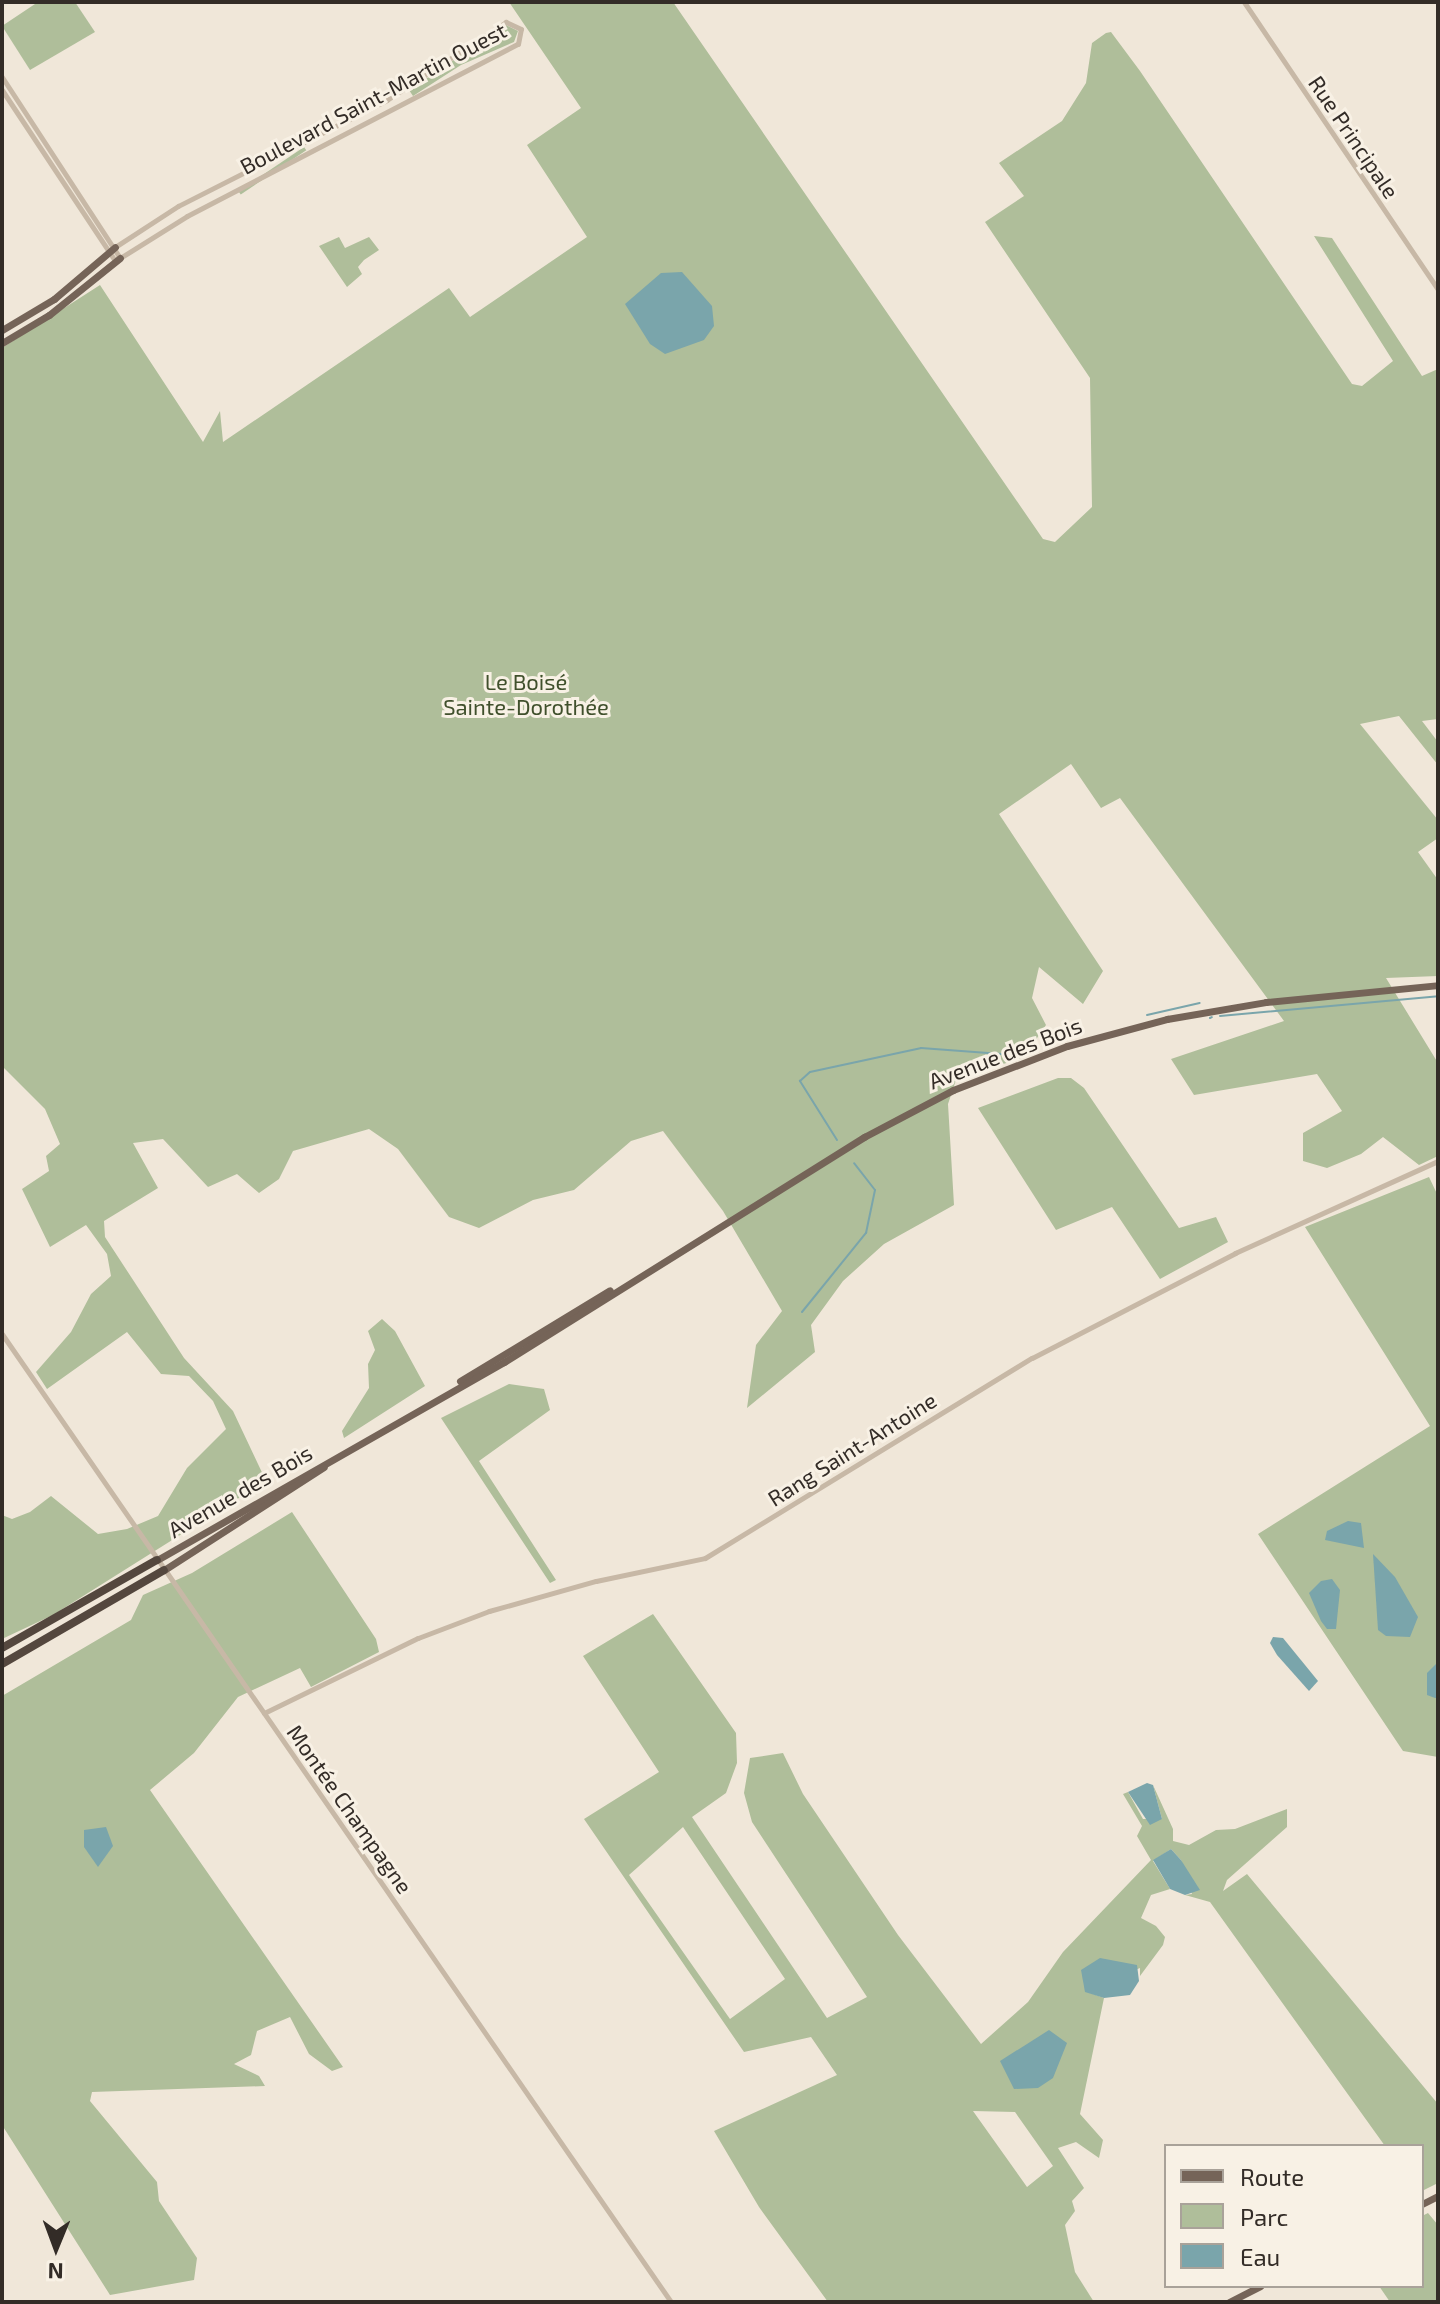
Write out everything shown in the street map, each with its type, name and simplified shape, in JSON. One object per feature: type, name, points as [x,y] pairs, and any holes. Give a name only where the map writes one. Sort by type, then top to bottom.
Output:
[{"type":"highway","points":[[2,1648],[157,1560]]},
{"type":"highway","points":[[2,1664],[164,1570]]},
{"type":"main road","name":"Boulevard Saint-Martin Ouest","points":[[2,330],[54,299],[112,249]]},
{"type":"main road","name":"Boulevard Saint-Martin Ouest","points":[[2,343],[44,318],[118,260]]},
{"type":"main road","name":"Avenue des Bois","points":[[157,1560],[429,1402],[537,1331],[630,1280],[882,1126],[1025,1061],[1191,1014],[1438,985]]},
{"type":"main road","name":"Avenue des Bois","points":[[164,1570],[342,1454]]},
{"type":"main road","points":[[1229,2302],[1256,2288]]},
{"type":"street","name":"Rue Principale","points":[[1244,2],[1438,290]]},
{"type":"street","name":"Boulevard Saint-Martin Ouest","points":[[112,249],[168,211],[387,100],[506,22],[521,29],[518,44],[196,211],[118,260]]},
{"type":"street","points":[[2,77],[118,260]]},
{"type":"street","points":[[2,90],[112,249]]},
{"type":"street","name":"Rang Saint-Antoine","points":[[264,1713],[418,1638],[489,1611],[596,1581],[705,1558],[1032,1358],[1235,1253],[1438,1161]]},
{"type":"street","name":"Montée Champagne","points":[[2,1334],[671,2302]]},
{"type":"green space","points":[[38,2],[75,2],[95,32],[30,70],[2,26]]},
{"type":"green space","name":"Le Boisé Sainte-Dorothée","points":[[509,2],[673,2],[1043,539],[1055,542],[1092,507],[1090,378],[985,222],[1024,196],[999,163],[1062,121],[1086,83],[1092,43],[1106,33],[1111,32],[1140,71],[1352,384],[1362,386],[1393,361],[1314,236],[1332,238],[1422,376],[1438,369],[1438,719],[1422,721],[1438,742],[1438,765],[1399,716],[1360,724],[1438,820],[1438,838],[1418,852],[1438,880],[1438,976],[1386,978],[1438,1063],[1438,1156],[1419,1165],[1383,1137],[1361,1154],[1327,1168],[1303,1161],[1303,1133],[1342,1111],[1317,1074],[1194,1095],[1171,1059],[1284,1021],[1120,798],[1101,808],[1071,764],[999,814],[1103,971],[1083,1004],[1039,967],[1032,998],[1046,1025],[1024,1057],[956,1080],[948,1104],[954,1205],[884,1244],[843,1281],[811,1325],[815,1352],[747,1408],[756,1345],[782,1311],[723,1211],[663,1131],[631,1141],[574,1190],[533,1200],[479,1228],[449,1217],[398,1149],[369,1129],[293,1151],[279,1179],[259,1193],[237,1174],[208,1187],[163,1139],[133,1143],[158,1188],[104,1221],[105,1237],[184,1358],[233,1411],[266,1481],[53,1615],[2,1639],[2,1515],[12,1519],[30,1512],[51,1496],[98,1534],[127,1529],[158,1516],[187,1468],[226,1429],[213,1401],[189,1376],[161,1374],[127,1332],[47,1389],[36,1372],[71,1332],[91,1294],[111,1276],[107,1254],[86,1225],[50,1247],[22,1189],[49,1171],[46,1156],[60,1144],[45,1109],[2,1066],[2,348],[100,285],[203,442],[220,411],[223,442],[449,288],[470,317],[587,237],[527,145],[581,108]]},
{"type":"green space","points":[[506,25],[518,31],[514,42],[461,65],[413,96],[409,90]]},
{"type":"green space","points":[[304,147],[306,150],[241,194],[239,191]]},
{"type":"green space","points":[[339,237],[345,248],[369,237],[379,250],[364,260],[358,267],[362,274],[347,287],[319,246]]},
{"type":"green space","points":[[1058,1078],[1071,1078],[1084,1088],[1179,1228],[1216,1217],[1228,1242],[1160,1279],[1112,1207],[1056,1230],[978,1108]]},
{"type":"green space","points":[[1429,1177],[1438,1196],[1438,1757],[1403,1751],[1258,1534],[1430,1426],[1305,1227]]},
{"type":"green space","points":[[382,1319],[395,1331],[425,1386],[344,1438],[342,1431],[369,1388],[368,1364],[375,1350],[368,1331]]},
{"type":"green space","points":[[509,1384],[544,1389],[550,1410],[479,1461],[556,1580],[550,1583],[441,1418]]},
{"type":"green space","points":[[292,1512],[376,1639],[379,1652],[311,1687],[300,1668],[238,1697],[194,1753],[150,1790],[343,2067],[332,2071],[309,2054],[290,2017],[257,2031],[251,2055],[234,2064],[259,2076],[265,2086],[92,2092],[90,2101],[157,2182],[159,2201],[197,2258],[194,2280],[110,2295],[2,2125],[2,1696],[131,1620],[143,1595],[192,1573]]},
{"type":"green space","points":[[653,1614],[736,1733],[737,1763],[726,1793],[692,1817],[827,2018],[867,1997],[752,1822],[744,1793],[750,1758],[783,1753],[803,1794],[898,1935],[981,2044],[1028,2002],[1063,1952],[1151,1860],[1137,1836],[1142,1826],[1123,1794],[1128,1792],[1143,1819],[1162,1819],[1153,1785],[1173,1829],[1173,1841],[1189,1845],[1216,1830],[1235,1829],[1287,1809],[1287,1827],[1227,1880],[1223,1891],[1247,1874],[1438,2104],[1438,2183],[1424,2190],[1424,2144],[1384,2144],[1210,1902],[1185,1895],[1192,1894],[1181,1860],[1171,1849],[1153,1861],[1170,1889],[1151,1895],[1141,1918],[1156,1926],[1165,1937],[1163,1945],[1140,1976],[1140,1968],[1085,1991],[1104,1998],[1080,2114],[1103,2140],[1099,2158],[1076,2142],[1058,2148],[1084,2188],[1072,2201],[1075,2211],[1065,2225],[1075,2272],[1094,2302],[828,2302],[759,2207],[714,2131],[837,2075],[811,2037],[744,2052],[584,1819],[659,1772],[583,1656]],"holes":[[[683,1827],[785,1979],[730,2019],[629,1875]],[[973,2111],[1015,2112],[1053,2166],[1027,2187]]]},
{"type":"green space","points":[[1428,2213],[1438,2225],[1438,2302],[1390,2302],[1380,2288],[1424,2288],[1424,2215]]},
{"type":"water","points":[[682,272],[712,306],[714,326],[704,340],[665,354],[650,344],[625,304],[661,273]]},
{"type":"water","points":[[1348,1521],[1361,1523],[1364,1548],[1325,1540],[1327,1531]]},
{"type":"water","points":[[1373,1554],[1395,1577],[1418,1617],[1410,1637],[1386,1636],[1378,1630]]},
{"type":"water","points":[[1332,1579],[1340,1590],[1336,1629],[1327,1629],[1309,1593],[1321,1581]]},
{"type":"water","points":[[1273,1637],[1283,1638],[1318,1681],[1309,1691],[1277,1655],[1270,1643]]},
{"type":"water","points":[[1438,1662],[1438,1698],[1435,1698],[1427,1695],[1427,1673]]},
{"type":"water","points":[[1147,1783],[1153,1785],[1162,1819],[1150,1825],[1128,1792]]},
{"type":"water","points":[[106,1827],[113,1846],[98,1867],[84,1847],[84,1830]]},
{"type":"water","points":[[1171,1849],[1200,1890],[1185,1895],[1170,1889],[1153,1860]]},
{"type":"water","points":[[1100,1958],[1137,1965],[1139,1981],[1130,1995],[1104,1998],[1085,1992],[1081,1970]]},
{"type":"water","points":[[1049,2030],[1067,2043],[1053,2078],[1038,2088],[1014,2089],[1000,2061]]},
{"type":"waterway","points":[[1220,1016],[1438,996]]},
{"type":"waterway","points":[[1147,1015],[1200,1003]]},
{"type":"waterway","points":[[837,1140],[800,1081],[810,1072],[921,1048],[1015,1055]]},
{"type":"waterway","points":[[802,1312],[866,1233],[875,1190],[854,1163]]}]
